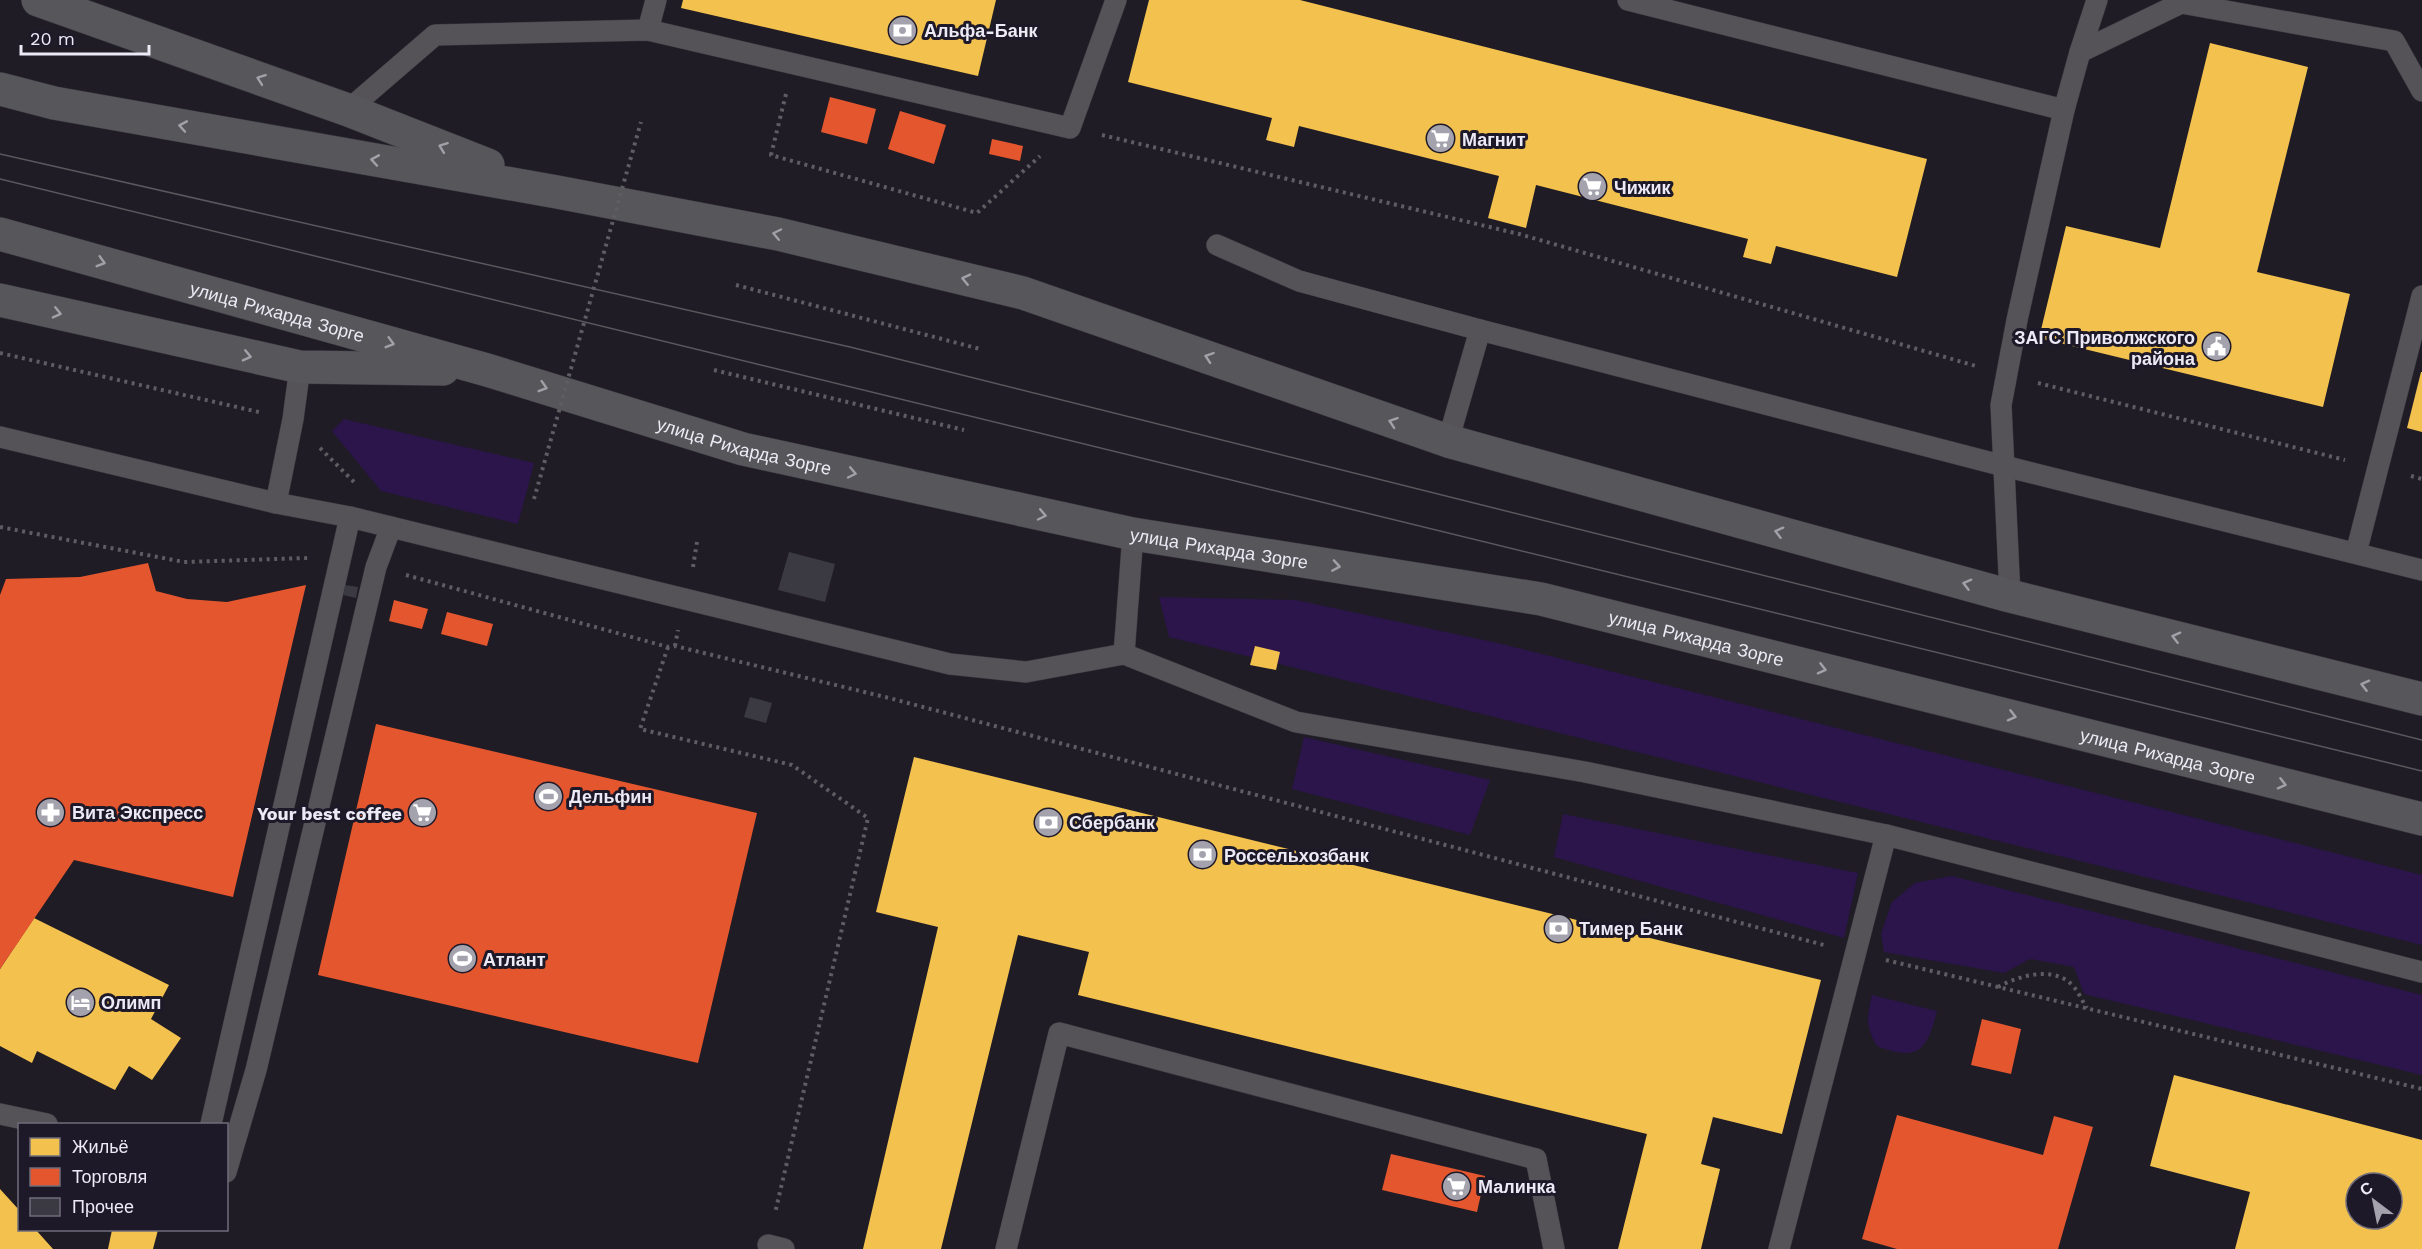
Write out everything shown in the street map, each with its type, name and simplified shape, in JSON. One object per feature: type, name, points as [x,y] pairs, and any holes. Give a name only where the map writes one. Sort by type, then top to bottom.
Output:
[{"type":"main road","points":[[38,0],[348,110],[557,192]]},
{"type":"main road","points":[[0,89],[54,103],[557,192],[778,234],[1023,293],[1448,441],[2010,596],[2422,699]]},
{"type":"main road","name":"улица Рихарда Зорге","points":[[12,237],[487,370],[743,449],[1133,534],[1541,599],[2422,819]]},
{"type":"main road","points":[[0,300],[300,368],[487,370]]},
{"type":"lane","points":[[648,30],[656,0]]},
{"type":"lane","points":[[348,110],[435,35],[648,30],[1070,128],[1116,0]]},
{"type":"lane","points":[[1628,0],[2064,111]]},
{"type":"lane","points":[[2010,596],[2001,405],[2064,111],[2097,0]]},
{"type":"lane","points":[[2080,52],[2181,3],[2394,41],[2422,91]]},
{"type":"lane","points":[[1217,245],[1299,281],[1480,330],[2004,466],[2422,570]]},
{"type":"lane","points":[[2356,553],[2422,296]]},
{"type":"lane","points":[[1448,441],[1480,330]]},
{"type":"lane","points":[[276,503],[293,419],[300,368]]},
{"type":"lane","points":[[0,437],[276,503],[350,517],[950,664],[1026,672],[1124,654],[1296,722],[1585,772],[1886,835],[2422,972]]},
{"type":"lane","points":[[211,1123],[350,517]]},
{"type":"lane","points":[[228,1165],[258,1058],[376,567],[391,527]]},
{"type":"lane","points":[[1124,654],[1133,534]]},
{"type":"lane","points":[[1779,1249],[1886,835]]},
{"type":"lane","points":[[1006,1249],[1059,1033],[1536,1159],[1554,1249]]},
{"type":"lane","points":[[0,1114],[38,1123]]},
{"type":"path","points":[[794,64],[771,155],[977,213],[1070,128],[1520,234],[2007,375],[2422,479]]},
{"type":"path","points":[[534,499],[640,122]]},
{"type":"path","points":[[736,285],[980,349]]},
{"type":"path","points":[[0,353],[293,419],[357,485]]},
{"type":"path","points":[[714,370],[964,430]]},
{"type":"path","points":[[0,527],[184,562],[342,557]]},
{"type":"path","points":[[681,566],[693,569]]},
{"type":"path","points":[[376,567],[668,646],[889,698],[1855,953],[2422,1089]]},
{"type":"path","points":[[668,646],[640,729],[792,765],[868,818],[776,1247]]},
{"type":"path","points":[[1998,987],[2032,974],[2057,975],[2073,986],[2087,1008]]},
{"type":"shaded area","points":[[344,419],[534,463],[518,524],[381,491],[332,431]]},
{"type":"shaded area","points":[[1159,597],[1296,600],[1502,644],[2422,875],[2422,945],[1169,637]]},
{"type":"shaded area","points":[[1304,737],[1490,780],[1470,835],[1292,789]]},
{"type":"shaded area","points":[[1563,814],[1858,873],[1844,938],[1554,857]]},
{"type":"shaded area","points":[[1952,876],[2422,995],[2422,1075],[2084,994],[2074,967],[2030,959],[2004,973],[1884,952],[1881,934],[1892,902],[1915,883]]},
{"type":"shaded area","points":[[1872,995],[1937,1011],[1929,1036],[1919,1050],[1902,1053],[1877,1046],[1870,1033],[1868,1021]]},
{"type":"building: Жильё","points":[[683,0],[996,0],[978,76],[681,8]]},
{"type":"building: Жильё","points":[[1149,0],[1300,0],[1927,159],[1897,277],[1776,246],[1771,264],[1743,257],[1748,239],[1536,185],[1526,228],[1488,218],[1499,176],[1299,126],[1294,147],[1266,140],[1272,118],[1128,82]]},
{"type":"building: Жильё","points":[[2210,43],[2308,67],[2257,272],[2350,294],[2323,407],[2039,338],[2066,226],[2160,248]]},
{"type":"building: Жильё","points":[[2422,372],[2422,432],[2407,428]]},
{"type":"building: Жильё","points":[[1255,646],[1280,652],[1276,670],[1250,665]]},
{"type":"building: Жильё","points":[[914,757],[1821,980],[1782,1134],[1713,1117],[1701,1164],[1720,1169],[1701,1249],[1618,1249],[1647,1134],[1078,995],[1089,952],[1018,935],[941,1249],[863,1249],[938,927],[876,912]]},
{"type":"building: Жильё","name":"Олимп","points":[[34,918],[169,985],[151,1019],[181,1038],[152,1080],[129,1066],[115,1090],[37,1051],[32,1063],[0,1046],[0,969]]},
{"type":"building: Жильё","points":[[2174,1075],[2422,1140],[2422,1249],[2235,1249],[2250,1192],[2150,1166]]},
{"type":"building: Жильё","points":[[0,1189],[18,1209],[18,1231],[37,1231],[53,1249],[0,1249]]},
{"type":"building: Жильё","points":[[112,1231],[158,1231],[153,1249],[108,1249]]},
{"type":"building: Торговля","points":[[830,97],[876,109],[867,144],[821,132]]},
{"type":"building: Торговля","points":[[900,111],[946,125],[934,164],[888,149]]},
{"type":"building: Торговля","points":[[992,139],[1023,146],[1020,161],[989,154]]},
{"type":"building: Торговля","points":[[148,563],[156,591],[187,599],[227,602],[306,585],[233,897],[74,860],[0,969],[0,595],[6,579],[80,577]]},
{"type":"building: Торговля","points":[[394,600],[428,609],[422,629],[389,621]]},
{"type":"building: Торговля","points":[[447,612],[493,624],[487,646],[441,634]]},
{"type":"building: Торговля","points":[[376,724],[757,813],[698,1063],[318,975]]},
{"type":"building: Торговля","points":[[1982,1019],[2021,1029],[2011,1074],[1971,1065]]},
{"type":"building: Торговля","points":[[1897,1115],[2043,1155],[2054,1116],[2093,1127],[2058,1249],[1897,1249],[1862,1239]]},
{"type":"building: Торговля","points":[[1391,1154],[1485,1176],[1477,1212],[1382,1190]]},
{"type":"building: Прочее","points":[[789,552],[835,564],[825,602],[778,590]]},
{"type":"building: Прочее","points":[[345,585],[358,587],[356,598],[343,595]]},
{"type":"building: Прочее","points":[[750,697],[772,703],[766,723],[744,717]]},
{"type":"tram line","points":[[0,154],[850,347],[2422,740]]},
{"type":"tram line","points":[[0,179],[2422,771]]},
{"type":"place","name":"Альфа-Банк","points":[[903,30]]},
{"type":"place","name":"Магнит","points":[[1441,139]]},
{"type":"place","name":"Чижик","points":[[1593,187]]},
{"type":"place","name":"ЗАГС Приволжского района","points":[[2216,347]]},
{"type":"place","name":"Дельфин","points":[[548,796]]},
{"type":"place","name":"Вита Экспресс","points":[[51,812]]},
{"type":"place","name":"Your best coffee","points":[[423,813]]},
{"type":"place","name":"Сбербанк","points":[[1048,822]]},
{"type":"place","name":"Россельхозбанк","points":[[1203,855]]},
{"type":"place","name":"Тимер Банк","points":[[1558,928]]},
{"type":"place","name":"Атлант","points":[[462,959]]},
{"type":"place","name":"Олимп","points":[[80,1002]]},
{"type":"place","name":"Малинка","points":[[1457,1186]]}]
